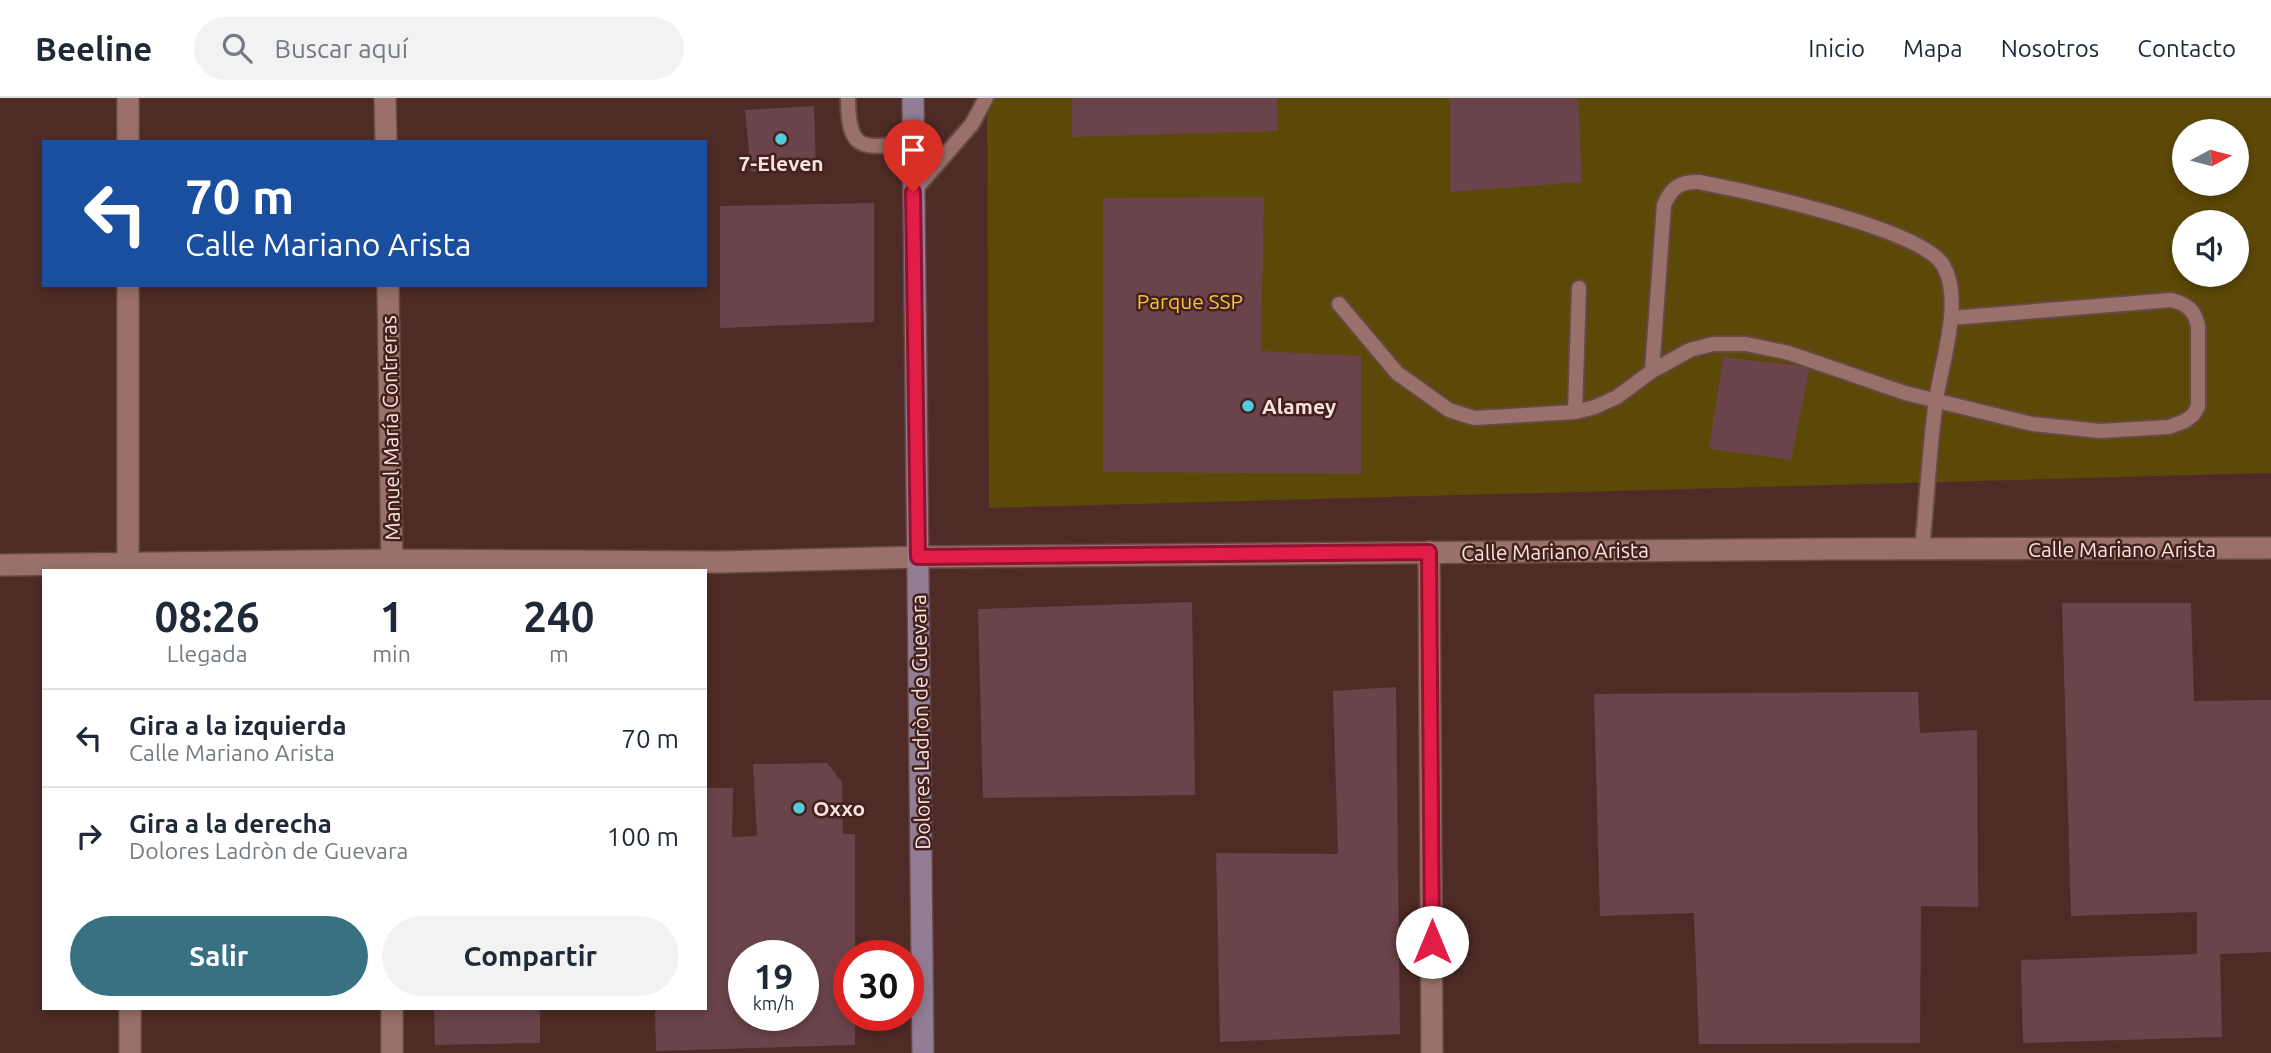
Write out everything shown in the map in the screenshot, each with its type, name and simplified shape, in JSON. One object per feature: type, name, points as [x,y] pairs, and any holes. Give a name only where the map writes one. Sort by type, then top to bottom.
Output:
[{"type":"street","points":[[128,98],[128,140]]},
{"type":"street","points":[[385,98],[386,140]]},
{"type":"street","name":"Dolores Ladròn de Guevara","points":[[913,98],[923,1053]]},
{"type":"street","points":[[128,287],[128,566]]},
{"type":"street","name":"Manuel María Contreras","points":[[388,287],[392,565]]},
{"type":"street","name":"Calle Mariano Arista","points":[[0,565],[392,565],[1429,552],[2271,548]]},
{"type":"street","points":[[1429,552],[1432,1053]]},
{"type":"street","points":[[130,1010],[130,1053]]},
{"type":"street","points":[[392,1010],[392,1053]]},
{"type":"lane","points":[[848,98],[849,127],[853,138],[860,144],[913,144]]},
{"type":"lane","points":[[913,192],[972,124],[986,98]]},
{"type":"lane","points":[[1652,371],[1664,205],[1669,194],[1678,185],[1699,181],[1765,196],[1853,220],[1913,241],[1930,250],[1942,264],[1950,280],[1951,318],[1936,401],[1922,550]]},
{"type":"lane","points":[[1576,412],[1580,288]]},
{"type":"lane","points":[[1339,304],[1397,373],[1449,410],[1474,418],[1576,412],[1595,407],[1618,397],[1652,371],[1690,350],[1713,344],[1746,344],[1789,353],[1905,393],[2032,424],[2100,431],[2169,426],[2185,421],[2193,415],[2197,407],[2196,316],[2182,303],[2171,300],[1951,318]]},
{"type":"green space","name":"Parque SSP","points":[[987,98],[2271,98],[2271,473],[989,508]]},
{"type":"building","points":[[1072,98],[1277,98],[1278,131],[1072,137]]},
{"type":"building","points":[[1450,98],[1578,98],[1582,182],[1450,192]]},
{"type":"building","name":"7-Eleven","points":[[814,106],[816,167],[751,172],[745,110]]},
{"type":"building","points":[[1264,197],[1261,351],[1361,356],[1361,474],[1103,472],[1103,198]]},
{"type":"building","points":[[874,203],[874,322],[720,328],[720,206]]},
{"type":"building","points":[[1723,357],[1810,367],[1791,460],[1709,449]]},
{"type":"building","points":[[1192,602],[1195,795],[983,798],[978,609]]},
{"type":"building","points":[[2062,603],[2191,603],[2194,701],[2271,700],[2271,952],[2220,954],[2222,1037],[2023,1043],[2021,960],[2197,954],[2197,912],[2071,916]]},
{"type":"building","points":[[1396,687],[1400,1034],[1220,1042],[1216,853],[1338,854],[1333,691]]},
{"type":"building","points":[[1918,692],[1920,733],[1977,730],[1978,907],[1921,906],[1920,1043],[1699,1044],[1694,913],[1600,916],[1594,694]]},
{"type":"building","points":[[827,763],[842,782],[843,834],[855,834],[855,940],[833,940],[833,1031],[855,1031],[855,1045],[656,1051],[655,1010],[707,1010],[707,788],[733,788],[732,837],[757,836],[753,764]]},
{"type":"building","points":[[434,1010],[540,1010],[540,1043],[435,1045]]},
{"type":"place","name":"7-Eleven","points":[[781,139]]},
{"type":"place","name":"Alamey","points":[[1248,406]]},
{"type":"place","name":"Oxxo","points":[[799,808]]},
{"type":"route","points":[[913,192],[918,557],[1429,552],[1432,942]]}]
